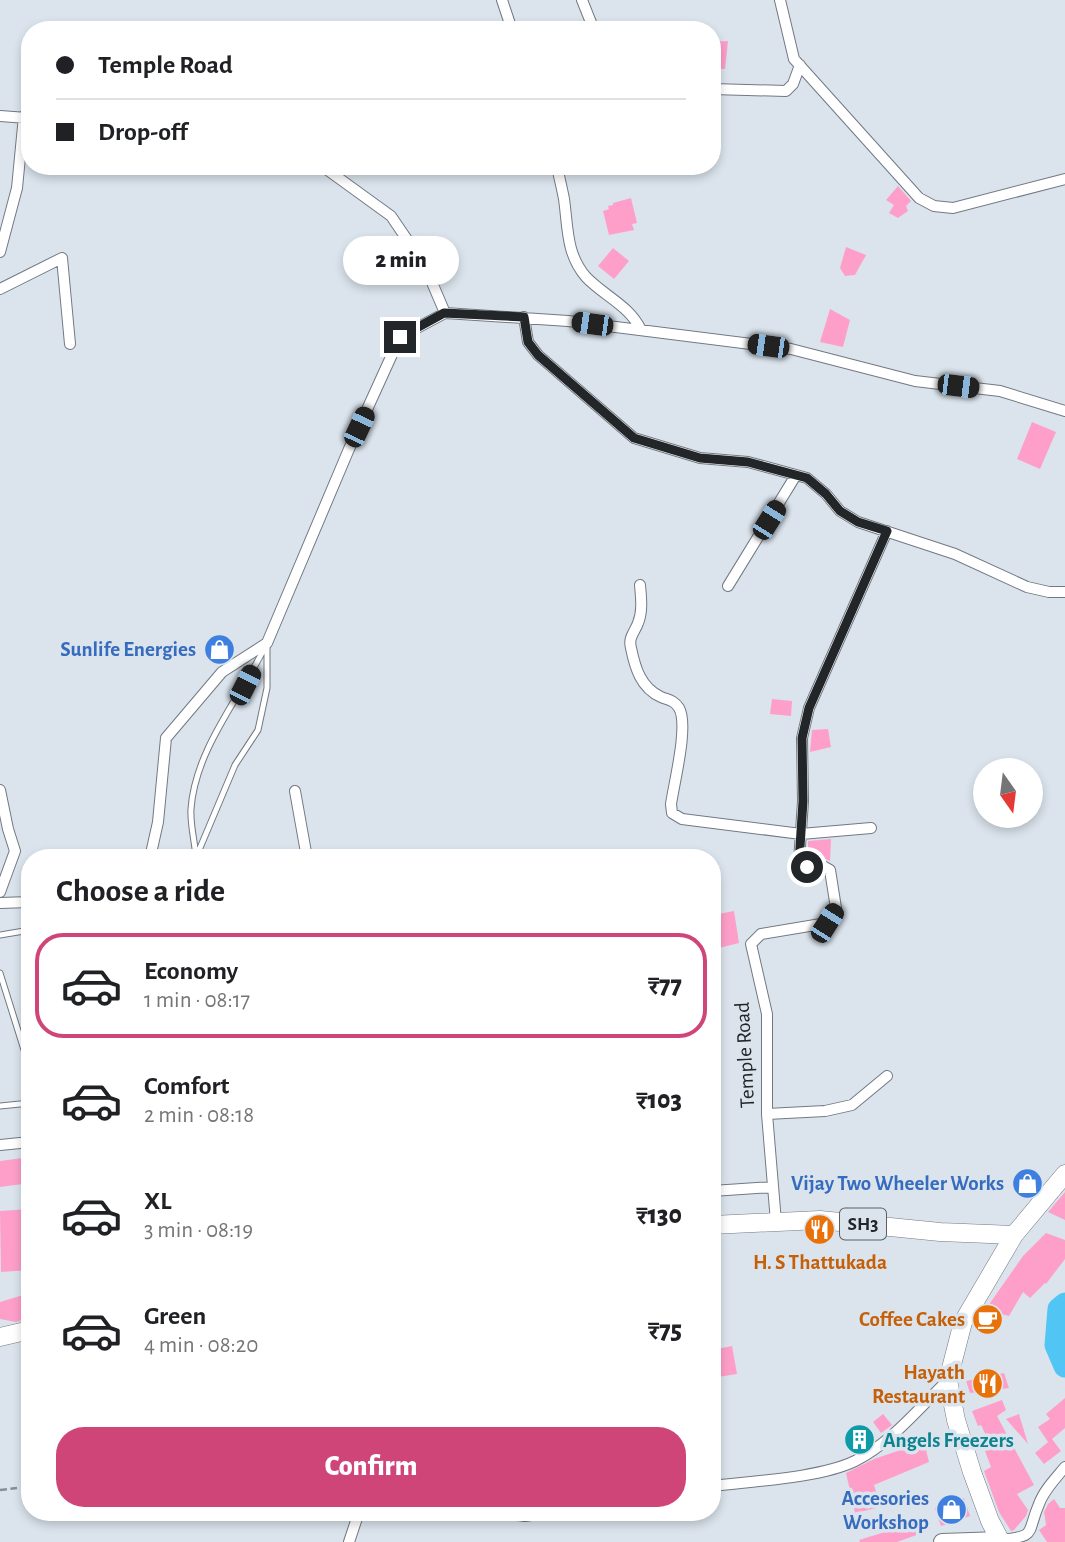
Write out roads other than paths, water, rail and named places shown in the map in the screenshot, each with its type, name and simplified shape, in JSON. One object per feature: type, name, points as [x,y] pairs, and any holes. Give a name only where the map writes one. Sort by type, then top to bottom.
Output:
[{"type":"main road","points":[[942,1542],[1000,1541],[972,1472],[956,1420],[948,1380],[963,1322],[1014,1236],[1065,1174]]},
{"type":"main road","name":"SH3","points":[[721,1225],[820,1220],[1014,1236]]},
{"type":"main road","points":[[0,1337],[21,1333]]},
{"type":"street","points":[[502,0],[509,21]]},
{"type":"street","points":[[582,0],[590,21]]},
{"type":"street","points":[[780,0],[794,59],[919,198],[934,206],[953,208],[1065,179]]},
{"type":"street","points":[[721,89],[786,91],[793,84],[800,65]]},
{"type":"street","points":[[0,116],[21,118]]},
{"type":"street","points":[[0,251],[17,188],[21,160]]},
{"type":"street","points":[[334,175],[391,216],[425,266],[444,313]]},
{"type":"street","points":[[559,175],[564,198],[565,228],[574,261],[588,278],[635,317],[641,330]]},
{"type":"street","points":[[0,289],[62,258],[71,344]]},
{"type":"street","points":[[152,849],[158,822],[166,738],[222,672],[267,643],[349,449],[400,337],[444,313],[524,317],[790,349],[915,381],[1000,391],[1065,411]]},
{"type":"street","points":[[524,317],[528,342],[538,355],[634,438],[700,458],[748,462],[807,478],[840,511],[858,522],[955,554],[1027,587],[1065,592]]},
{"type":"street","points":[[728,586],[796,475]]},
{"type":"street","name":"Temple Road","points":[[776,1222],[767,1114],[767,1014],[751,944],[761,934],[827,923],[836,908],[830,870],[823,866],[807,867],[799,862],[802,738],[809,708],[887,531]]},
{"type":"street","points":[[640,585],[642,602],[639,622],[629,644],[639,679],[660,696],[673,701],[680,709],[682,725],[672,813],[682,819],[801,834],[871,828]]},
{"type":"street","points":[[0,790],[15,851],[0,892]]},
{"type":"street","points":[[295,791],[305,849]]},
{"type":"street","points":[[0,903],[21,902]]},
{"type":"street","points":[[767,1114],[825,1111],[852,1105],[887,1076]]},
{"type":"street","points":[[0,1145],[21,1143]]},
{"type":"street","points":[[721,1190],[772,1187]]},
{"type":"street","points":[[721,1485],[832,1470],[856,1460],[882,1443],[948,1380]]},
{"type":"street","points":[[1000,1541],[1024,1537],[1032,1529],[1039,1503],[1065,1467]]},
{"type":"street","points":[[349,1542],[356,1521]]},
{"type":"lane","points":[[200,849],[235,765],[258,730],[267,688],[267,643]]},
{"type":"lane","points":[[195,849],[191,811],[194,789],[208,743],[245,685],[267,643]]},
{"type":"lane","points":[[0,935],[21,932]]},
{"type":"lane","points":[[0,973],[21,1040]]},
{"type":"lane","points":[[0,1105],[21,1104]]},
{"type":"waterway","points":[[1065,1304],[1059,1309],[1056,1345],[1065,1366]]},
{"type":"place","name":"Sunlife Energies","points":[[219,649]]},
{"type":"place","name":"Vijay Two Wheeler Works","points":[[1027,1183]]},
{"type":"place","name":"H. S Thattukada","points":[[820,1230]]},
{"type":"place","name":"Coffee Cakes","points":[[988,1319]]},
{"type":"place","name":"Hayath Restaurant","points":[[988,1384]]},
{"type":"place","name":"Angels Freezers","points":[[860,1440]]},
{"type":"place","name":"Accesories Workshop","points":[[952,1510]]}]
